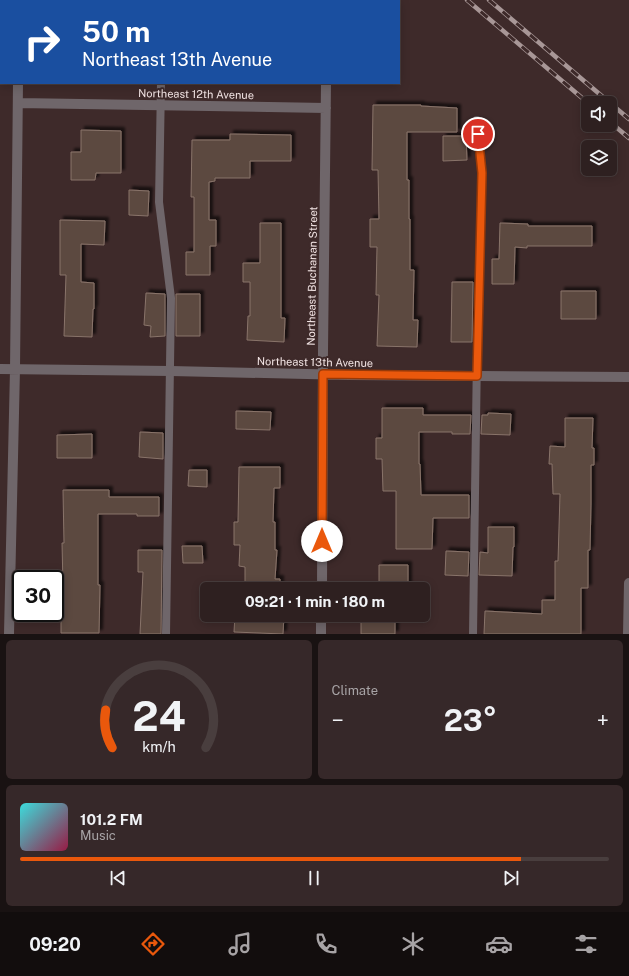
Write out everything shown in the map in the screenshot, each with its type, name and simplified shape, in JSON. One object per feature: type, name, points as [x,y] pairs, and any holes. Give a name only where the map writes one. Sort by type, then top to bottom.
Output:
[{"type":"street","points":[[9,634],[15,369],[18,84]]},
{"type":"street","name":"Northeast Buchanan Street","points":[[322,582],[326,84]]},
{"type":"street","name":"Northeast 12th Avenue","points":[[18,103],[326,108]]},
{"type":"street","name":"Northeast 13th Avenue","points":[[0,369],[629,377]]},
{"type":"street","points":[[628,634],[629,583]]},
{"type":"street","points":[[321,622],[321,634]]},
{"type":"lane","points":[[161,84],[159,202],[171,298],[166,634]]},
{"type":"lane","points":[[473,634],[482,173],[477,120]]},
{"type":"building","points":[[373,105],[421,105],[457,108],[457,132],[407,132],[410,270],[414,270],[413,320],[418,320],[417,347],[377,346],[379,295],[376,295],[377,247],[370,247],[370,219],[379,219],[378,170],[372,170]]},
{"type":"building","points":[[81,130],[121,131],[121,173],[96,173],[95,180],[71,180],[71,152],[81,152]]},
{"type":"building","points":[[230,134],[291,135],[291,161],[250,161],[250,178],[215,178],[215,181],[209,182],[209,220],[216,220],[216,246],[210,246],[210,275],[186,275],[186,252],[194,252],[194,197],[191,197],[192,140],[230,140]]},
{"type":"building","points":[[443,136],[466,136],[467,160],[443,161]]},
{"type":"building","points":[[129,190],[149,191],[148,216],[129,215]]},
{"type":"building","points":[[60,220],[105,221],[104,245],[81,244],[81,282],[94,283],[92,337],[64,336],[66,275],[60,275]]},
{"type":"building","points":[[260,223],[281,223],[281,318],[285,318],[284,342],[247,340],[248,316],[250,316],[250,282],[243,282],[243,263],[260,263]]},
{"type":"building","points":[[500,223],[528,224],[528,226],[592,226],[592,246],[515,247],[514,284],[492,284],[492,259],[499,259]]},
{"type":"building","points":[[452,282],[473,282],[472,342],[451,342]]},
{"type":"building","points":[[561,291],[596,291],[596,319],[561,319]]},
{"type":"building","points":[[146,293],[165,294],[165,336],[150,337],[151,326],[144,325]]},
{"type":"building","points":[[176,294],[200,294],[200,336],[176,336]]},
{"type":"building","points":[[382,408],[423,408],[423,415],[471,415],[470,434],[452,434],[452,432],[419,432],[421,495],[469,495],[469,518],[433,518],[432,549],[396,549],[396,491],[383,491],[382,459],[376,459],[376,438],[382,438]]},
{"type":"building","points":[[236,411],[271,412],[270,430],[236,429]]},
{"type":"building","points":[[488,413],[511,414],[510,435],[481,434],[482,415],[488,415]]},
{"type":"building","points":[[565,418],[593,418],[592,448],[594,448],[594,465],[591,465],[588,588],[581,588],[581,634],[484,634],[485,611],[542,614],[542,600],[555,600],[555,561],[558,561],[560,494],[553,494],[552,464],[549,464],[550,446],[565,447]]},
{"type":"building","points":[[140,432],[163,433],[163,459],[139,457]]},
{"type":"building","points":[[92,434],[92,458],[57,458],[57,435]]},
{"type":"building","points":[[239,467],[280,467],[280,488],[274,488],[273,522],[275,522],[275,550],[277,550],[275,579],[280,579],[280,582],[245,582],[245,567],[239,566],[240,545],[234,545],[234,522],[238,522]]},
{"type":"building","points":[[189,470],[207,470],[207,487],[188,486]]},
{"type":"building","points":[[63,490],[109,490],[109,497],[159,497],[159,516],[137,516],[137,514],[98,514],[98,585],[100,585],[99,633],[61,633],[61,622],[64,622],[64,570],[63,570],[62,543],[64,543]]},
{"type":"building","points":[[488,527],[514,527],[512,576],[479,575],[480,552],[488,553]]},
{"type":"building","points":[[182,546],[202,546],[203,563],[183,563]]},
{"type":"building","points":[[138,550],[162,550],[161,634],[140,634],[143,572],[138,572]]},
{"type":"building","points":[[446,551],[469,552],[468,576],[445,575]]},
{"type":"building","points":[[379,565],[408,565],[408,582],[379,582]]},
{"type":"building","points":[[235,622],[284,622],[283,634],[234,632]]},
{"type":"building","points":[[361,622],[395,622],[395,634],[361,634]]},
{"type":"railway","points":[[467,0],[581,97]]},
{"type":"railway","points":[[489,0],[602,96]]},
{"type":"railway","points":[[617,109],[629,119]]},
{"type":"railway","points":[[617,128],[629,138]]},
{"type":"route","points":[[322,541],[323,374],[477,376],[482,173],[478,134]]}]
